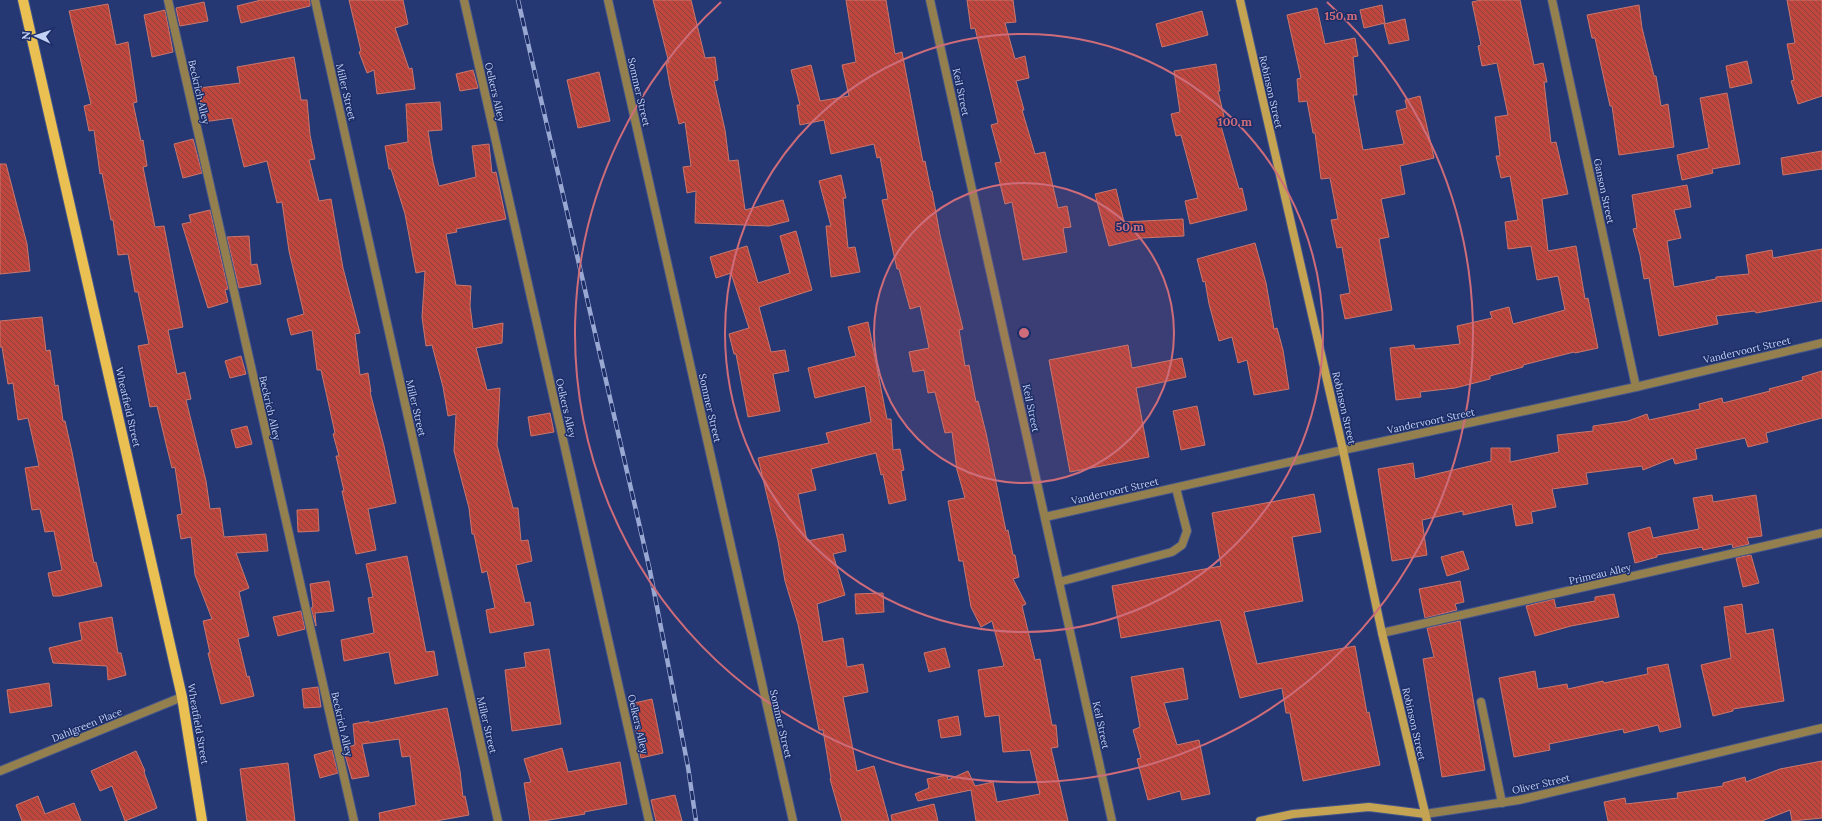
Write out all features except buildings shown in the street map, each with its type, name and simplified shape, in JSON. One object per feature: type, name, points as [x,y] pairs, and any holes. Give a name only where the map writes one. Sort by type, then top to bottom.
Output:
[{"type":"main road","name":"Wheatfield Street","points":[[23,0],[182,697],[202,821]]},
{"type":"street","name":"Beckrich Alley","points":[[168,0],[354,821]]},
{"type":"street","name":"Miller Street","points":[[315,0],[498,821]]},
{"type":"street","name":"Oelkers Alley","points":[[464,0],[649,821]]},
{"type":"street","name":"Sommer Street","points":[[608,0],[793,821]]},
{"type":"street","name":"Keil Street","points":[[930,0],[1112,821]]},
{"type":"street","name":"Robinson Street","points":[[1240,0],[1343,450],[1382,633],[1426,818]]},
{"type":"street","name":"Ganson Street","points":[[1552,0],[1636,387]]},
{"type":"street","name":"Vandervoort Street","points":[[1045,517],[1343,450],[1636,387],[1822,343]]},
{"type":"street","points":[[1059,582],[1172,552],[1182,545],[1187,531],[1176,488]]},
{"type":"street","name":"Primeau Alley","points":[[1382,633],[1822,533]]},
{"type":"street","name":"Dahlgreen Place","points":[[0,771],[182,697]]},
{"type":"street","points":[[1481,702],[1502,803]]},
{"type":"street","name":"Oliver Street","points":[[1260,821],[1293,814],[1369,807],[1426,818],[1519,800],[1822,728]]},
{"type":"railway","points":[[518,0],[650,571],[688,767],[696,821]]}]
